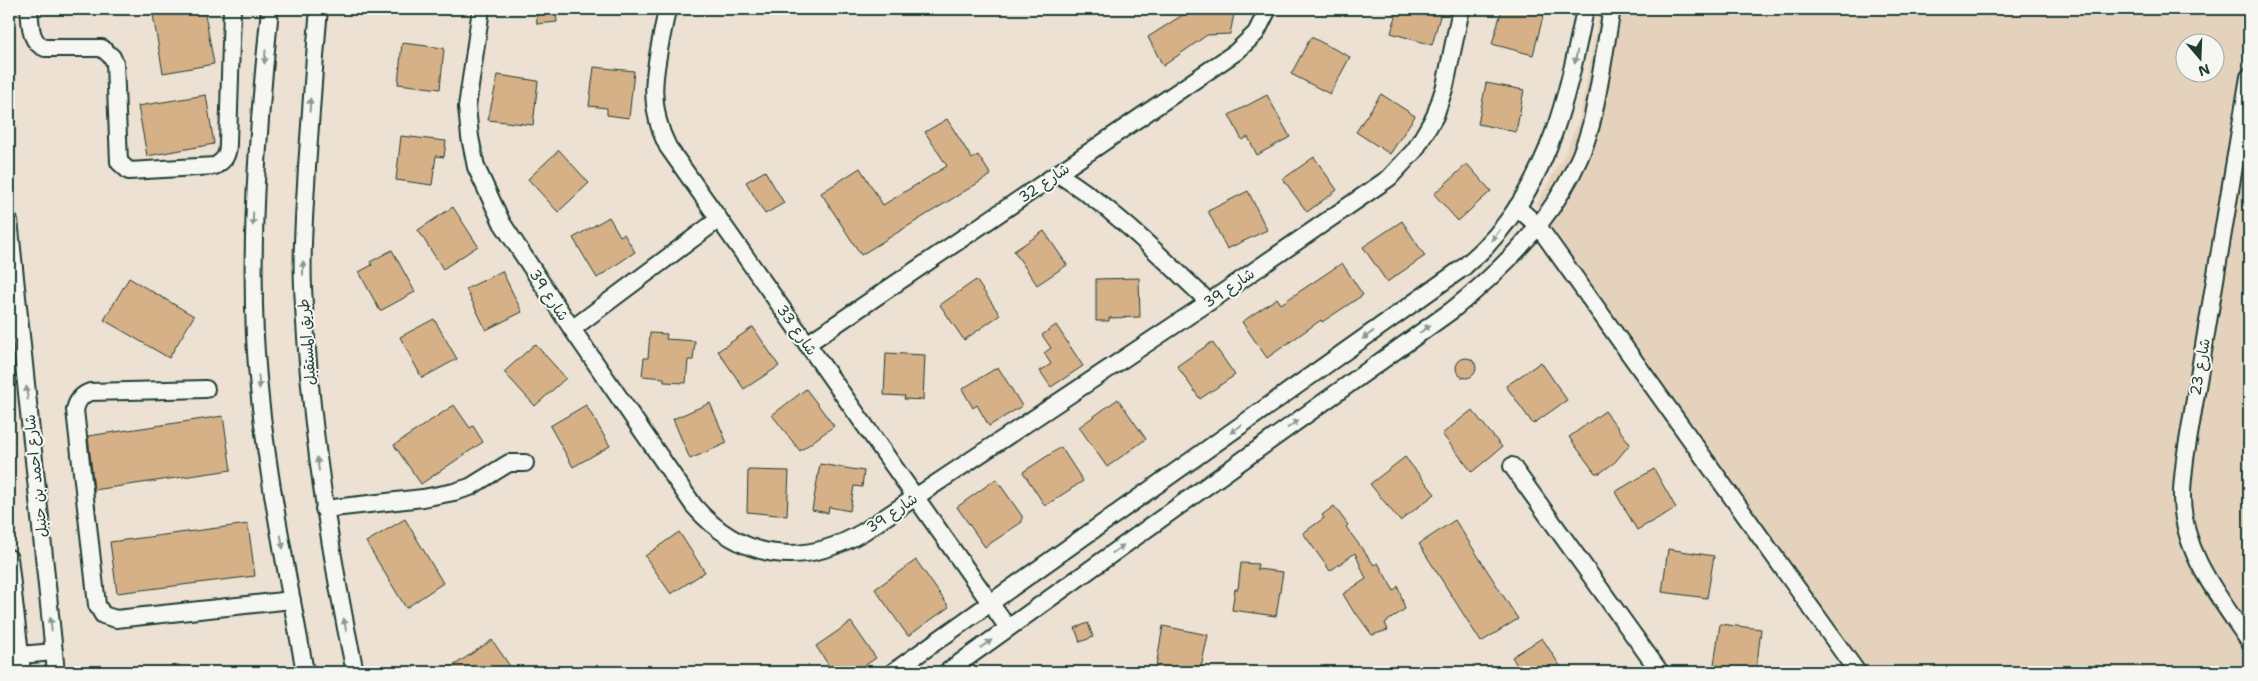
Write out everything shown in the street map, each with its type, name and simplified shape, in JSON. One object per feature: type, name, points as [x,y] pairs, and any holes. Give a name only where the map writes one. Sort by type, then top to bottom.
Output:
[{"type":"street","points":[[29,9],[32,36],[39,46],[45,48],[102,48],[112,56],[115,63],[119,162],[129,171],[215,166],[223,161],[228,153],[232,9]]},
{"type":"street","points":[[270,9],[258,134],[254,202],[255,338],[266,456],[305,672]]},
{"type":"street","name":"طريق المستقبل","points":[[319,9],[310,103],[303,233],[303,286],[317,452],[324,509],[356,672]]},
{"type":"street","name":"شارع 39","points":[[480,9],[467,107],[470,137],[476,167],[502,223],[572,330],[694,506],[716,529],[744,545],[781,554],[820,552],[848,541],[916,498],[1374,190],[1403,164],[1426,134],[1442,99],[1461,9]]},
{"type":"street","name":"شارع 33","points":[[666,9],[653,90],[657,120],[668,147],[1008,628]]},
{"type":"street","name":"شارع 32","points":[[807,344],[1241,48],[1256,33],[1268,9]]},
{"type":"street","points":[[894,672],[1464,267],[1490,243],[1517,207],[1544,159],[1568,90],[1585,9]]},
{"type":"street","points":[[947,672],[1452,311],[1495,274],[1538,226],[1568,178],[1590,126],[1612,9]]},
{"type":"street","name":"شارع 23","points":[[2249,77],[2185,459],[2182,495],[2187,531],[2199,565],[2249,641]]},
{"type":"street","points":[[1058,174],[1118,216],[1209,302]]},
{"type":"street","points":[[1517,207],[1538,226],[1857,672]]},
{"type":"street","points":[[572,330],[719,219]]},
{"type":"street","name":"شارع احمد بن حنبل","points":[[9,220],[56,672]]},
{"type":"street","points":[[206,389],[90,392],[82,396],[76,404],[75,410],[97,606],[103,614],[116,620],[292,600]]},
{"type":"street","points":[[324,509],[447,494],[470,487],[510,463],[525,463]]},
{"type":"street","points":[[1512,466],[1660,672]]},
{"type":"street","points":[[9,558],[22,672]]},
{"type":"street","points":[[20,655],[54,652]]},
{"type":"shaded area","points":[[1600,9],[2249,9],[2249,672],[1869,672],[1536,205],[1564,155],[1580,118]]},
{"type":"building","points":[[152,9],[204,9],[214,64],[163,73]]},
{"type":"building","points":[[536,9],[556,9],[557,22],[537,24]]},
{"type":"building","points":[[1192,9],[1235,9],[1230,34],[1207,35],[1163,66],[1148,37]]},
{"type":"building","points":[[1398,9],[1442,9],[1432,45],[1391,33]]},
{"type":"building","points":[[1502,9],[1529,9],[1544,13],[1533,55],[1492,44]]},
{"type":"building","points":[[1311,37],[1350,57],[1330,94],[1291,74]]},
{"type":"building","points":[[402,43],[444,48],[440,89],[398,84]]},
{"type":"building","points":[[594,67],[634,71],[629,118],[607,115],[607,108],[589,106]]},
{"type":"building","points":[[498,75],[538,81],[533,125],[488,120]]},
{"type":"building","points":[[1486,83],[1524,90],[1516,132],[1478,124]]},
{"type":"building","points":[[1381,94],[1415,116],[1390,154],[1356,132]]},
{"type":"building","points":[[206,95],[214,144],[147,156],[138,106]]},
{"type":"building","points":[[1267,95],[1290,137],[1257,155],[1248,137],[1242,140],[1229,115]]},
{"type":"building","points":[[947,119],[972,159],[978,155],[991,175],[861,255],[821,193],[860,168],[883,205],[947,166],[925,132]]},
{"type":"building","points":[[401,136],[446,141],[444,157],[436,156],[432,185],[396,180]]},
{"type":"building","points":[[559,150],[589,183],[558,212],[528,179]]},
{"type":"building","points":[[1314,157],[1337,190],[1307,212],[1283,179]]},
{"type":"building","points":[[1467,164],[1491,191],[1458,221],[1434,194]]},
{"type":"building","points":[[765,171],[784,203],[765,214],[746,182]]},
{"type":"building","points":[[1248,191],[1267,230],[1227,249],[1208,211]]},
{"type":"building","points":[[453,207],[478,246],[443,269],[418,230]]},
{"type":"building","points":[[609,217],[620,236],[624,234],[635,252],[597,278],[573,238]]},
{"type":"building","points":[[1402,221],[1425,256],[1387,282],[1363,247]]},
{"type":"building","points":[[1044,231],[1067,265],[1037,285],[1014,251]]},
{"type":"building","points":[[392,250],[415,292],[380,311],[359,272],[372,265],[370,262]]},
{"type":"building","points":[[1342,263],[1363,295],[1322,322],[1321,320],[1267,358],[1242,322],[1277,298],[1281,304]]},
{"type":"building","points":[[502,271],[522,312],[486,330],[466,289]]},
{"type":"building","points":[[129,278],[194,316],[169,358],[104,320]]},
{"type":"building","points":[[1139,278],[1140,317],[1109,318],[1109,321],[1096,321],[1096,279]]},
{"type":"building","points":[[976,280],[1000,315],[964,340],[940,305]]},
{"type":"building","points":[[434,319],[457,359],[422,378],[400,337]]},
{"type":"building","points":[[1056,325],[1083,366],[1051,387],[1040,371],[1051,364],[1044,353],[1051,348],[1042,335]]},
{"type":"building","points":[[753,327],[779,366],[744,389],[718,351]]},
{"type":"building","points":[[650,333],[667,334],[666,339],[695,341],[693,360],[688,360],[686,383],[664,382],[664,378],[642,376],[644,358],[648,358]]},
{"type":"building","points":[[1212,342],[1235,375],[1200,399],[1177,366]]},
{"type":"building","points":[[535,344],[566,378],[535,406],[504,372]]},
{"type":"building","points":[[886,353],[925,355],[923,400],[904,399],[905,396],[884,395]]},
{"type":"building","points":[[1466,358],[1473,361],[1476,368],[1473,375],[1466,378],[1459,375],[1456,368],[1459,361]]},
{"type":"building","points":[[1541,362],[1567,400],[1533,424],[1506,386]]},
{"type":"building","points":[[998,367],[1022,406],[989,426],[977,405],[973,408],[962,389]]},
{"type":"building","points":[[806,389],[834,426],[800,451],[772,415]]},
{"type":"building","points":[[1118,399],[1146,439],[1107,467],[1079,427]]},
{"type":"building","points":[[710,403],[727,443],[690,459],[673,419]]},
{"type":"building","points":[[454,405],[470,428],[473,426],[483,442],[421,484],[394,445]]},
{"type":"building","points":[[586,405],[610,446],[573,467],[550,426]]},
{"type":"building","points":[[1472,410],[1502,447],[1472,472],[1442,434]]},
{"type":"building","points":[[1605,411],[1630,444],[1615,462],[1600,473],[1595,473],[1569,437]]},
{"type":"building","points":[[223,416],[231,470],[94,490],[88,436]]},
{"type":"building","points":[[1061,447],[1083,481],[1045,506],[1023,472]]},
{"type":"building","points":[[1405,457],[1435,494],[1400,521],[1370,484]]},
{"type":"building","points":[[820,464],[864,471],[862,487],[854,486],[850,511],[829,507],[828,513],[812,510]]},
{"type":"building","points":[[1654,469],[1676,508],[1637,530],[1615,492]]},
{"type":"building","points":[[748,470],[789,471],[787,516],[747,512]]},
{"type":"building","points":[[996,479],[1022,516],[1022,522],[985,547],[957,507]]},
{"type":"building","points":[[1334,506],[1348,525],[1346,527],[1374,565],[1378,563],[1394,591],[1398,586],[1405,609],[1385,623],[1388,630],[1372,635],[1355,614],[1343,594],[1366,579],[1355,553],[1330,571],[1303,533],[1324,518],[1322,515]]},
{"type":"building","points":[[405,519],[443,583],[406,608],[366,542]]},
{"type":"building","points":[[1455,520],[1518,619],[1481,642],[1419,544]]},
{"type":"building","points":[[248,524],[255,576],[117,593],[110,542]]},
{"type":"building","points":[[679,532],[705,572],[671,594],[645,556]]},
{"type":"building","points":[[1668,549],[1714,556],[1707,598],[1662,592]]},
{"type":"building","points":[[916,560],[949,607],[908,636],[875,589]]},
{"type":"building","points":[[1241,563],[1258,564],[1257,569],[1283,572],[1276,616],[1232,610],[1235,589],[1238,589]]},
{"type":"building","points":[[851,622],[876,658],[855,672],[833,672],[816,646]]},
{"type":"building","points":[[1088,623],[1093,637],[1080,642],[1075,628]]},
{"type":"building","points":[[1720,624],[1761,629],[1756,672],[1713,671]]},
{"type":"building","points":[[1163,626],[1208,635],[1200,672],[1155,672]]},
{"type":"building","points":[[1542,638],[1564,672],[1521,672],[1512,657]]},
{"type":"building","points":[[492,640],[514,672],[444,672]]}]
